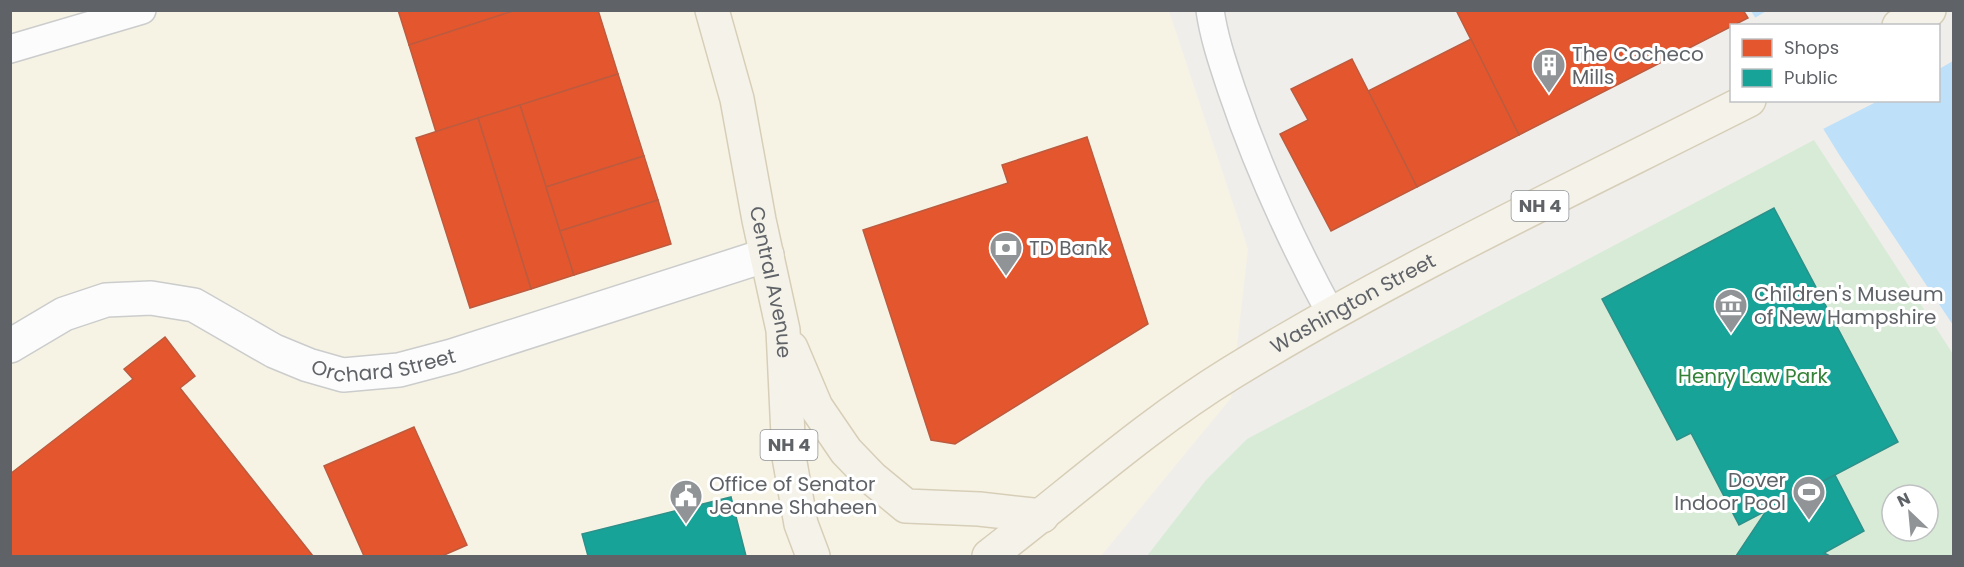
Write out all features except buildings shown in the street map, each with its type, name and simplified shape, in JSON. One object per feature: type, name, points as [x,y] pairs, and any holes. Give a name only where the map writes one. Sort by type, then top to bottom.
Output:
[{"type":"main road","name":"Central Avenue","points":[[712,10],[737,99],[783,330],[789,457],[801,524],[813,556]]},
{"type":"main road","points":[[1903,24],[1929,10]]},
{"type":"main road","name":"Washington Street","points":[[989,556],[1146,432],[1230,374],[1331,314],[1450,251],[1745,102]]},
{"type":"main road","points":[[783,330],[816,407],[846,451],[872,478],[906,506],[979,509],[1042,516]]},
{"type":"street","name":"Orchard Street","points":[[10,346],[64,314],[105,300],[152,298],[194,305],[274,351],[308,365],[343,375],[399,370],[452,356],[767,255]]},
{"type":"lane","points":[[10,49],[142,10]]},
{"type":"lane","points":[[1210,10],[1213,29],[1246,131],[1300,257],[1331,314]]},
{"type":"shaded area","points":[[10,11],[1169,11],[1248,249],[1231,398],[1101,556],[11,556]]},
{"type":"green space","name":"Henry Law Park","points":[[1814,140],[1953,354],[1953,556],[1147,556],[1206,480],[1247,439]]},
{"type":"water","points":[[1751,11],[1942,11],[1953,27],[1953,325],[1807,102],[1940,102],[1940,24],[1759,24]]},
{"type":"pier","points":[[1768,10],[1946,10],[1954,21],[1953,61],[1940,68],[1940,24],[1756,24],[1753,19]]},
{"type":"pier","points":[[1804,102],[1876,102],[1821,130]]},
{"type":"place","name":"The Cocheco Mills","points":[[1549,94]]},
{"type":"place","name":"TD Bank","points":[[1006,277]]},
{"type":"place","name":"Children's Museum of New Hampshire","points":[[1731,334]]},
{"type":"place","name":"Dover Indoor Pool","points":[[1809,521]]},
{"type":"place","name":"Office of Senator Jeanne Shaheen","points":[[686,525]]}]
